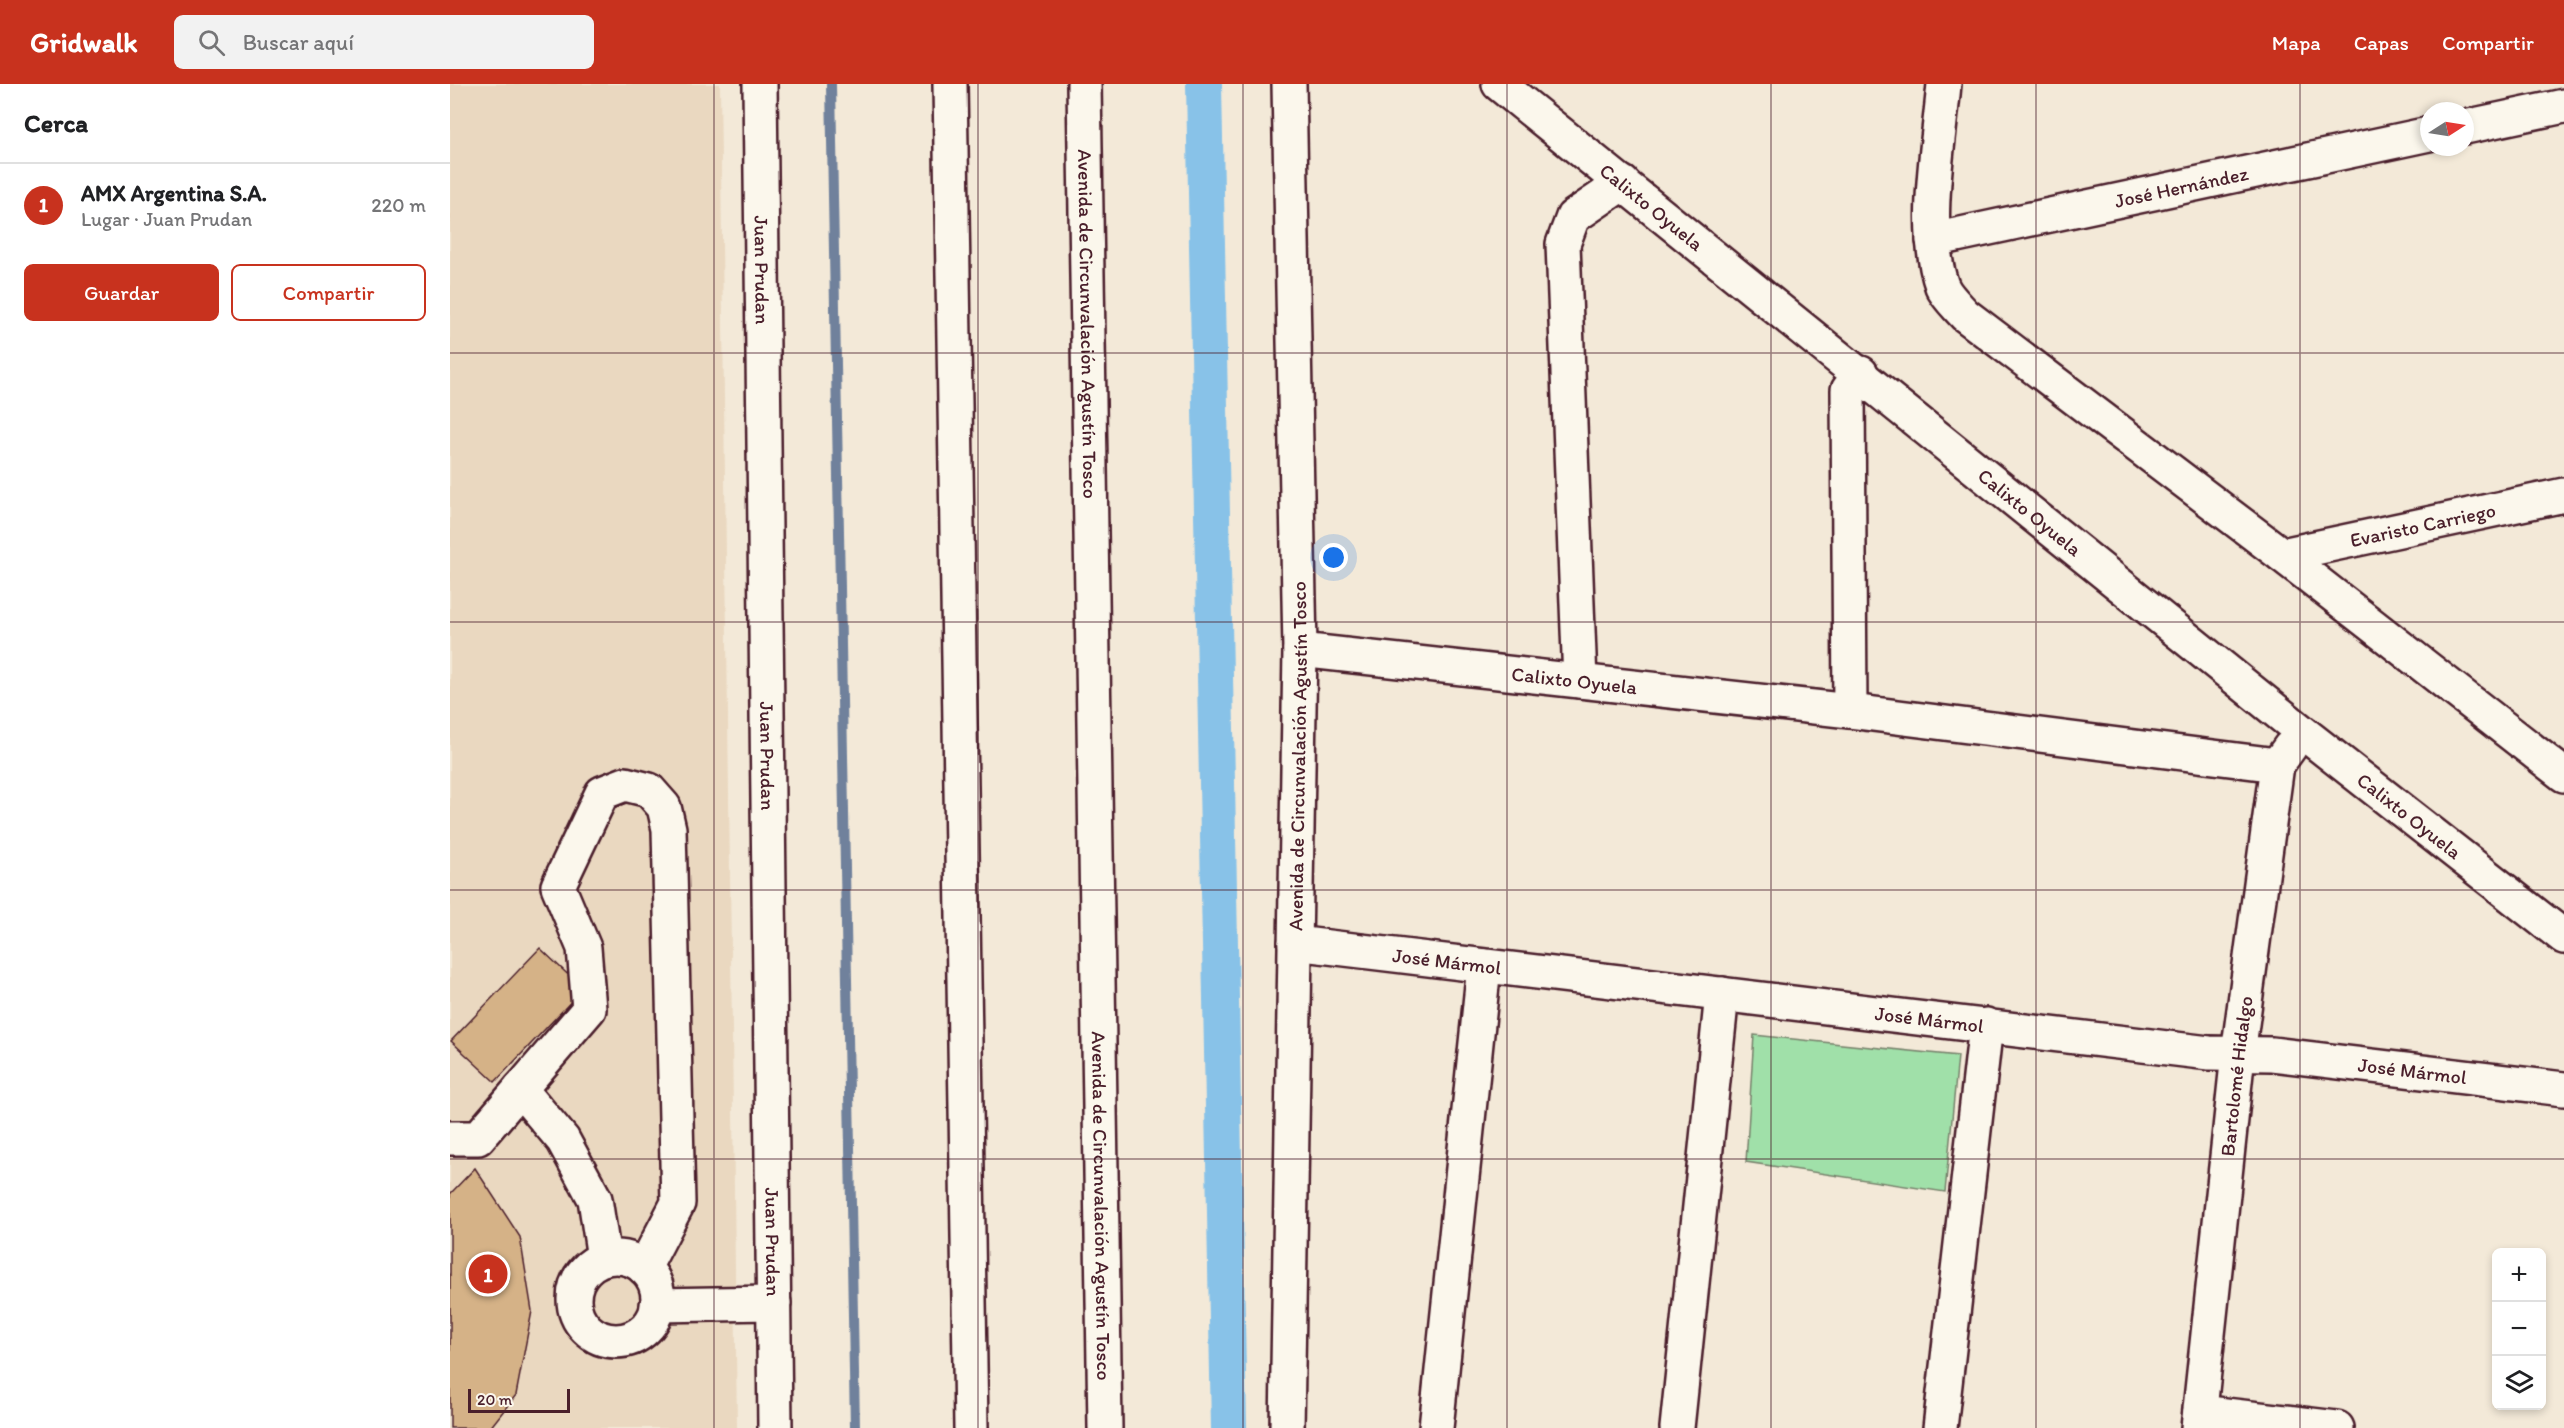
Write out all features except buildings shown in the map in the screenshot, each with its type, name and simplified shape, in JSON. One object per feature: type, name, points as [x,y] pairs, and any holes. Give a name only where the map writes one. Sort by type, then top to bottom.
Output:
[{"type":"main road","name":"Juan Prudan","points":[[760,84],[775,1428]]},
{"type":"main road","points":[[950,84],[971,1428]]},
{"type":"main road","name":"Avenida de Circunvalación Agustín Tosco","points":[[1084,84],[1106,1428]]},
{"type":"main road","name":"Avenida de Circunvalación Agustín Tosco","points":[[1287,1428],[1300,650],[1289,84]]},
{"type":"main road","name":"Calixto Oyuela","points":[[1499,84],[2301,731],[2564,937]]},
{"type":"main road","points":[[1944,84],[1933,203],[1934,240],[1942,288],[1965,315],[2282,555],[2564,775]]},
{"type":"main road","points":[[2474,125],[2564,105]]},
{"type":"main road","name":"José Hernández","points":[[1934,240],[2420,136]]},
{"type":"main road","points":[[1580,681],[1563,244],[1573,217],[1623,183]]},
{"type":"main road","points":[[1850,711],[1848,390],[1860,373]]},
{"type":"main road","name":"Evaristo Carriego","points":[[2282,555],[2564,495]]},
{"type":"main road","name":"Calixto Oyuela","points":[[1300,650],[1850,711],[2277,765]]},
{"type":"main road","name":"Bartolomé Hidalgo","points":[[2199,1420],[2238,1054],[2277,765],[2301,731]]},
{"type":"main road","points":[[450,1138],[478,1138],[589,1009],[584,948],[558,886],[602,793],[625,784],[649,790],[664,807],[669,829],[678,1203],[644,1268]]},
{"type":"main road","name":"José Mármol","points":[[1295,943],[2238,1054],[2272,1054],[2564,1089]]},
{"type":"main road","points":[[1436,1428],[1484,966]]},
{"type":"main road","points":[[1677,1428],[1722,994]]},
{"type":"main road","points":[[1940,1428],[1986,1025]]},
{"type":"main road","points":[[520,1089],[562,1140],[595,1199],[604,1258]]},
{"type":"main road","points":[[604,1258],[626,1258],[644,1268],[653,1279],[657,1292],[657,1305],[653,1318],[645,1329],[634,1337],[621,1341],[595,1336],[584,1327],[576,1315],[574,1301],[575,1287],[587,1269],[604,1258]]},
{"type":"main road","points":[[657,1305],[774,1303]]},
{"type":"main road","points":[[2199,1420],[2337,1428]]},
{"type":"shaded area","points":[[450,84],[720,84],[737,1428],[450,1428]]},
{"type":"green space","points":[[1754,1035],[1958,1056],[1945,1192],[1746,1162]]},
{"type":"waterway","points":[[831,84],[855,1428]]},
{"type":"waterway","points":[[1204,84],[1229,1428]]},
{"type":"place","name":"AMX Argentina S.A.","points":[[488,1274]]}]
